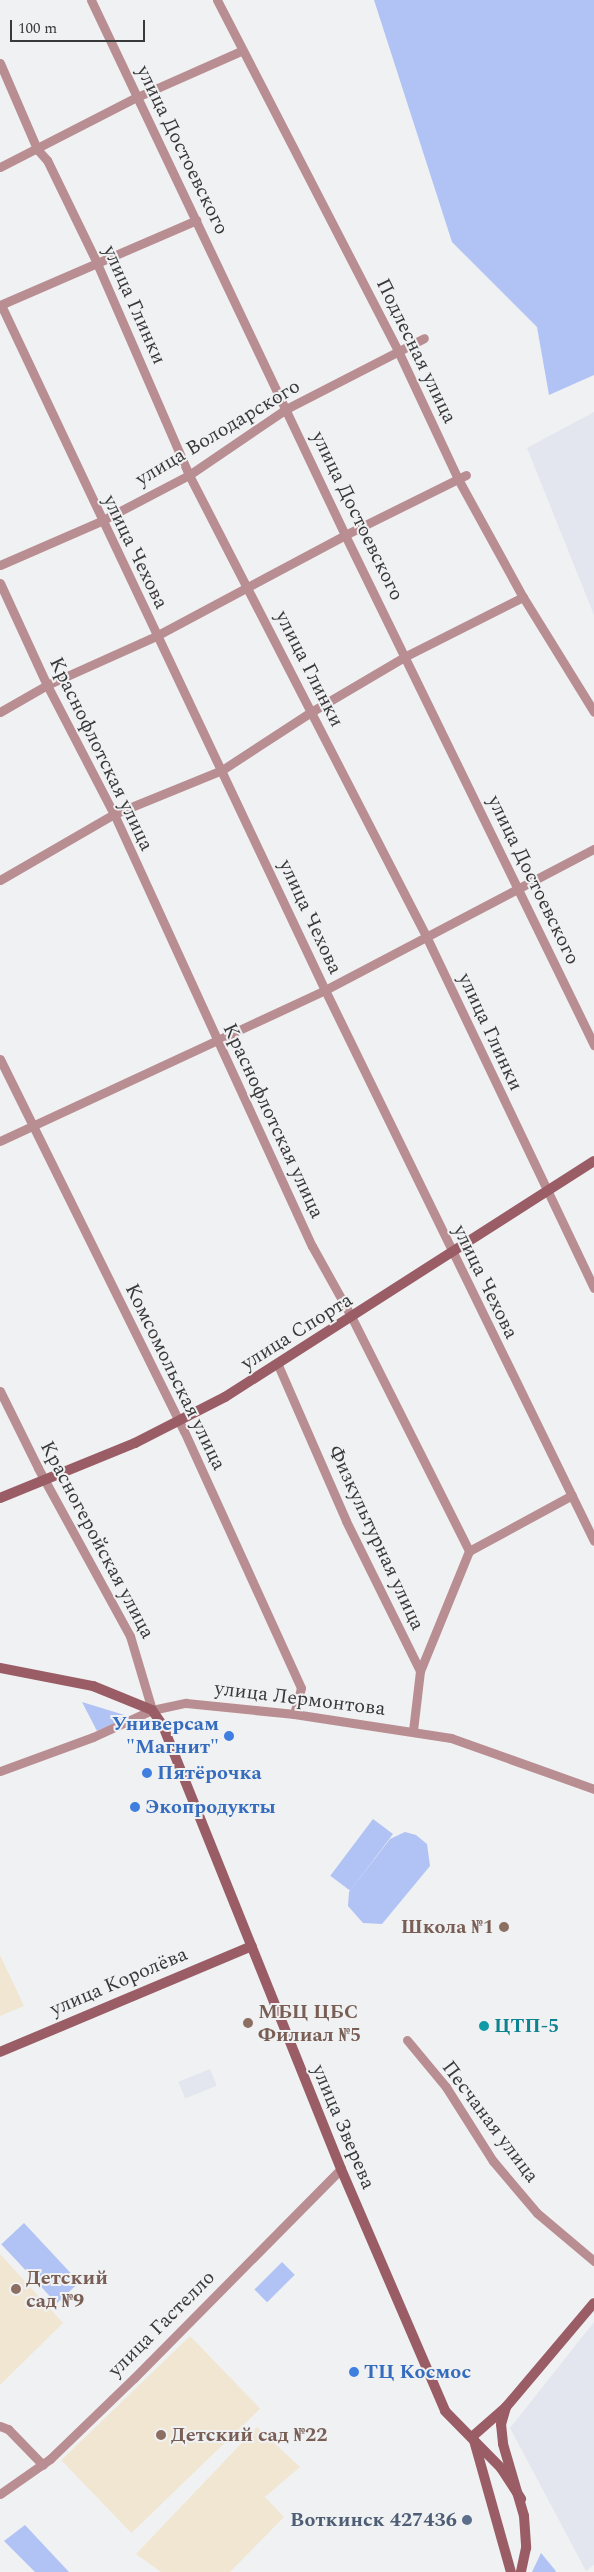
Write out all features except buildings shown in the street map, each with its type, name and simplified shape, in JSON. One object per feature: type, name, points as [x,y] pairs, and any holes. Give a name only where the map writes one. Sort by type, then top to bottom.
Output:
[{"type":"main road","name":"улица Спорта","points":[[0,1498],[179,1422],[278,1365],[594,1161]]},
{"type":"main road","points":[[0,1668],[94,1686],[152,1710]]},
{"type":"main road","name":"улица Зверева","points":[[152,1710],[173,1744],[340,2169],[445,2411],[473,2436],[501,2468],[521,2499]]},
{"type":"main road","name":"улица Королёва","points":[[0,2052],[252,1946]]},
{"type":"main road","points":[[511,2572],[475,2453],[473,2436],[506,2407],[594,2303]]},
{"type":"main road","points":[[506,2407],[502,2424],[503,2444],[521,2499],[526,2548],[521,2572]]},
{"type":"street","name":"улица Достоевского","points":[[91,0],[344,535],[406,656],[517,890],[594,1045]]},
{"type":"street","name":"Подлесная улица","points":[[217,0],[241,51],[399,353],[523,597],[594,712]]},
{"type":"street","points":[[0,167],[137,97],[241,51]]},
{"type":"street","name":"улица Глинки","points":[[0,63],[37,149],[46,160],[96,261],[189,475],[248,586],[310,712],[426,936],[546,1191],[594,1288]]},
{"type":"street","points":[[1,305],[96,261],[196,220]]},
{"type":"street","name":"улица Чехова","points":[[1,305],[101,521],[222,770],[325,990],[452,1254],[594,1541]]},
{"type":"street","name":"улица Володарского","points":[[0,565],[101,521],[189,475],[286,409],[399,353],[424,338]]},
{"type":"street","points":[[0,712],[47,685],[156,636],[344,535],[462,477]]},
{"type":"street","name":"Краснофлотская улица","points":[[0,583],[47,685],[114,814],[312,1246],[352,1318],[469,1551]]},
{"type":"street","points":[[0,880],[114,814],[222,770],[310,712],[406,656],[523,597]]},
{"type":"street","points":[[0,1142],[325,990],[594,849]]},
{"type":"street","name":"Комсомольская улица","points":[[0,1059],[31,1126],[179,1422],[301,1688],[294,1714]]},
{"type":"street","name":"Физкультурная улица","points":[[278,1365],[346,1521],[420,1671]]},
{"type":"street","name":"Красногеройская улица","points":[[0,1391],[45,1480],[130,1636],[152,1710]]},
{"type":"street","points":[[413,1731],[420,1671],[469,1551],[572,1495]]},
{"type":"street","name":"улица Лермонтова","points":[[0,1771],[93,1737],[152,1710],[186,1703],[294,1714],[413,1731],[486,1749],[594,1788]]},
{"type":"street","name":"Песчаная улица","points":[[407,2040],[446,2087],[493,2161],[537,2213],[594,2261]]},
{"type":"street","name":"улица Гастелло","points":[[0,2494],[43,2465],[134,2378],[340,2169]]},
{"type":"street","points":[[4,2427],[43,2465]]},
{"type":"shaded area","points":[[374,0],[594,0],[594,375],[549,395],[537,327],[452,242]]},
{"type":"shaded area","points":[[594,412],[594,615],[527,448]]},
{"type":"shaded area","points":[[82,1702],[131,1717],[97,1731]]},
{"type":"shaded area","points":[[373,1819],[393,1834],[350,1891],[330,1876]]},
{"type":"shaded area","points":[[405,1832],[416,1835],[427,1844],[430,1866],[382,1924],[363,1923],[348,1906],[349,1892],[390,1839]]},
{"type":"shaded area","points":[[0,1955],[24,2006],[0,2016]]},
{"type":"shaded area","points":[[210,2069],[217,2086],[185,2098],[178,2082]]},
{"type":"shaded area","points":[[24,2223],[79,2282],[57,2303],[1,2244]]},
{"type":"shaded area","name":"Детский сад №9","points":[[0,2254],[63,2323],[0,2385]]},
{"type":"shaded area","points":[[282,2262],[295,2275],[267,2302],[254,2290]]},
{"type":"shaded area","points":[[594,2322],[594,2565],[586,2571],[510,2428]]},
{"type":"shaded area","name":"Детский сад №22","points":[[190,2336],[260,2409],[131,2533],[61,2460]]},
{"type":"shaded area","points":[[257,2427],[300,2467],[265,2497],[284,2517],[230,2572],[161,2572],[136,2554]]},
{"type":"shaded area","points":[[25,2525],[69,2572],[35,2572],[4,2541]]},
{"type":"shaded area","points":[[541,2553],[555,2570],[556,2572],[532,2572]]},
{"type":"place","name":"Универсам \"Магнит\"","points":[[229,1736]]},
{"type":"place","name":"Пятёрочка","points":[[147,1773]]},
{"type":"place","name":"Экопродукты","points":[[135,1807]]},
{"type":"place","name":"Школа №1","points":[[504,1927]]},
{"type":"place","name":"МБЦ ЦБС Филиал №5","points":[[248,2023]]},
{"type":"place","name":"ЦТП-5","points":[[484,2026]]},
{"type":"place","name":"Детский сад №9","points":[[16,2289]]},
{"type":"place","name":"ТЦ Космос","points":[[354,2372]]},
{"type":"place","name":"Детский сад №22","points":[[161,2435]]},
{"type":"place","name":"Воткинск 427436","points":[[467,2520]]}]
